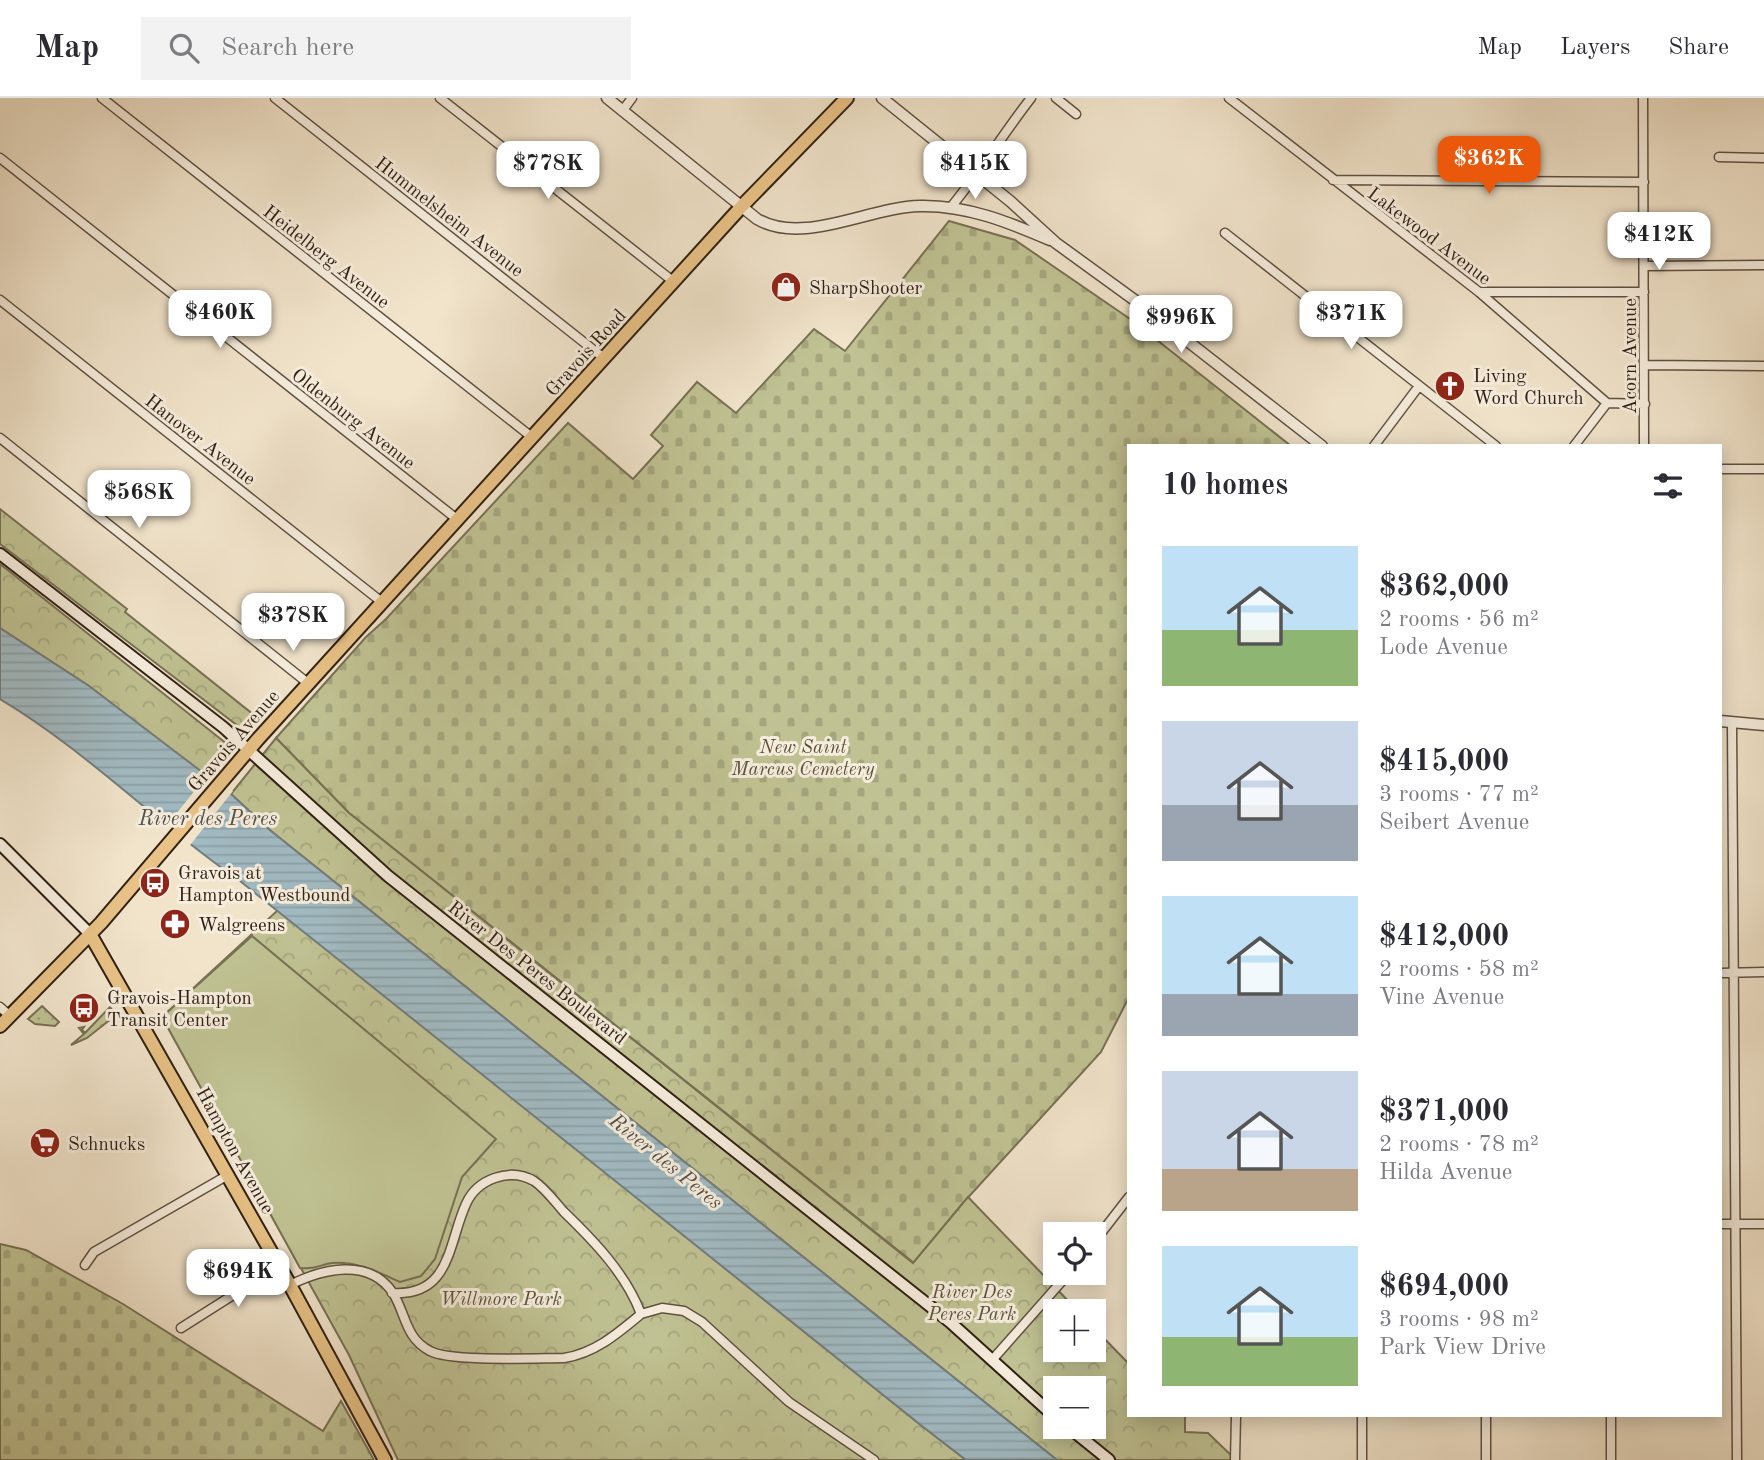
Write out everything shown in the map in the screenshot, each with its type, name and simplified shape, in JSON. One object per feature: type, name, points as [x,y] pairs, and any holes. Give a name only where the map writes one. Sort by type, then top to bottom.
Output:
[{"type":"main road","name":"Gravois Road","points":[[354,635],[742,206],[847,98]]},
{"type":"main road","name":"River Des Peres Boulevard","points":[[0,554],[249,749],[388,876],[943,1316],[1043,1406]]},
{"type":"main road","name":"Gravois Avenue","points":[[0,1026],[5,1011],[90,934],[249,749],[354,635]]},
{"type":"main road","points":[[0,844],[90,934]]},
{"type":"main road","name":"Hampton Avenue","points":[[90,934],[290,1285],[385,1460]]},
{"type":"main road","points":[[1083,1439],[1109,1460]]},
{"type":"street","name":"Heidelberg Avenue","points":[[103,98],[533,438]]},
{"type":"street","points":[[440,98],[674,282]]},
{"type":"street","points":[[607,98],[765,224],[789,230],[902,207],[951,207],[1005,221],[1056,243]]},
{"type":"street","points":[[622,110],[632,98]]},
{"type":"street","points":[[882,98],[1056,243],[1140,304],[1319,444]]},
{"type":"street","points":[[951,207],[1031,98]]},
{"type":"street","points":[[1056,98],[1076,114]]},
{"type":"street","name":"Lakewood Avenue","points":[[1229,98],[1479,292],[1607,403]]},
{"type":"street","name":"Acorn Avenue","points":[[1643,98],[1644,444]]},
{"type":"street","name":"Hummelsheim Avenue","points":[[281,100],[605,359]]},
{"type":"street","points":[[1719,157],[1764,158]]},
{"type":"street","name":"Oldenburg Avenue","points":[[0,158],[458,520]]},
{"type":"street","points":[[1333,180],[1644,182]]},
{"type":"street","points":[[1225,233],[1493,444]]},
{"type":"street","points":[[1644,266],[1764,265]]},
{"type":"street","points":[[1479,292],[1644,292]]},
{"type":"street","name":"Hanover Avenue","points":[[0,300],[383,603]]},
{"type":"street","points":[[1644,365],[1764,366]]},
{"type":"street","points":[[1376,444],[1419,386]]},
{"type":"street","points":[[1576,444],[1607,403],[1645,404]]},
{"type":"street","points":[[0,438],[309,684]]},
{"type":"street","points":[[1722,469],[1764,469]]},
{"type":"street","points":[[1722,721],[1764,725]]},
{"type":"street","points":[[1732,723],[1737,1460]]},
{"type":"street","points":[[1722,973],[1764,972]]},
{"type":"street","points":[[85,1265],[94,1252],[228,1175]]},
{"type":"street","points":[[392,1293],[411,1294],[430,1284],[446,1264],[465,1205],[473,1192],[484,1182],[516,1175],[534,1182],[607,1255],[640,1314]]},
{"type":"street","points":[[1106,1227],[1127,1200]]},
{"type":"street","points":[[1722,1224],[1764,1224]]},
{"type":"street","points":[[181,1328],[279,1266]]},
{"type":"street","points":[[290,1285],[333,1270],[353,1269],[372,1274],[392,1293],[409,1331],[419,1343],[441,1355],[564,1358],[584,1355],[615,1335],[640,1314],[662,1308],[684,1311],[702,1322],[789,1402],[874,1460]]},
{"type":"street","points":[[993,1359],[1058,1285]]},
{"type":"street","points":[[1236,1417],[1236,1460]]},
{"type":"street","points":[[1362,1417],[1362,1460]]},
{"type":"street","points":[[1486,1417],[1486,1460]]},
{"type":"street","points":[[1611,1417],[1611,1460]]},
{"type":"green space","name":"New Saint Marcus Cemetery","points":[[949,221],[1015,240],[1133,321],[1288,444],[1127,444],[1127,1001],[1101,1052],[963,1203],[914,1263],[349,813],[276,738],[366,637],[386,619],[568,423],[633,479],[663,446],[651,435],[697,382],[736,413],[814,329],[845,351]]},
{"type":"green space","points":[[0,509],[127,609],[125,612],[259,719],[250,729],[242,729],[0,544]]},
{"type":"green space","points":[[0,564],[227,744],[229,751],[206,776],[89,686],[0,628]]},
{"type":"green space","name":"River Des Peres Park","points":[[276,738],[349,813],[913,1263],[968,1197],[1043,1275],[1043,1285],[1053,1285],[1066,1299],[1043,1299],[1043,1362],[1106,1362],[1106,1340],[1127,1362],[1127,1417],[1185,1417],[1185,1432],[1208,1433],[1236,1460],[1057,1460],[271,831],[231,794]]},
{"type":"green space","name":"Willmore Park","points":[[278,910],[966,1460],[398,1460],[349,1355],[162,1017]]},
{"type":"green space","points":[[252,936],[496,1139],[462,1177],[435,1259],[421,1276],[400,1282],[367,1268],[341,1263],[300,1268],[162,1017]]},
{"type":"green space","points":[[42,1006],[59,1022],[55,1026],[35,1024],[28,1019]]},
{"type":"green space","points":[[110,1007],[116,1015],[87,1038],[71,1045],[84,1034],[79,1028],[84,1027],[82,1030],[85,1033]]},
{"type":"green space","points":[[0,1244],[26,1250],[123,1304],[323,1431],[341,1401],[374,1460],[0,1460]]},
{"type":"water","name":"River des Peres","points":[[0,628],[89,686],[231,794],[271,831],[1057,1460],[966,1460],[922,1426],[63,741],[0,699]]},
{"type":"pier","points":[[208,774],[233,791],[187,849],[164,829]]},
{"type":"place","name":"SharpShooter","points":[[786,287]]},
{"type":"place","name":"Living Word Church","points":[[1450,386]]},
{"type":"place","name":"Gravois at Hampton Westbound","points":[[155,883]]},
{"type":"place","name":"Walgreens","points":[[175,924]]},
{"type":"place","name":"Gravois-Hampton Transit Center","points":[[84,1008]]},
{"type":"place","name":"Schnucks","points":[[45,1143]]}]
